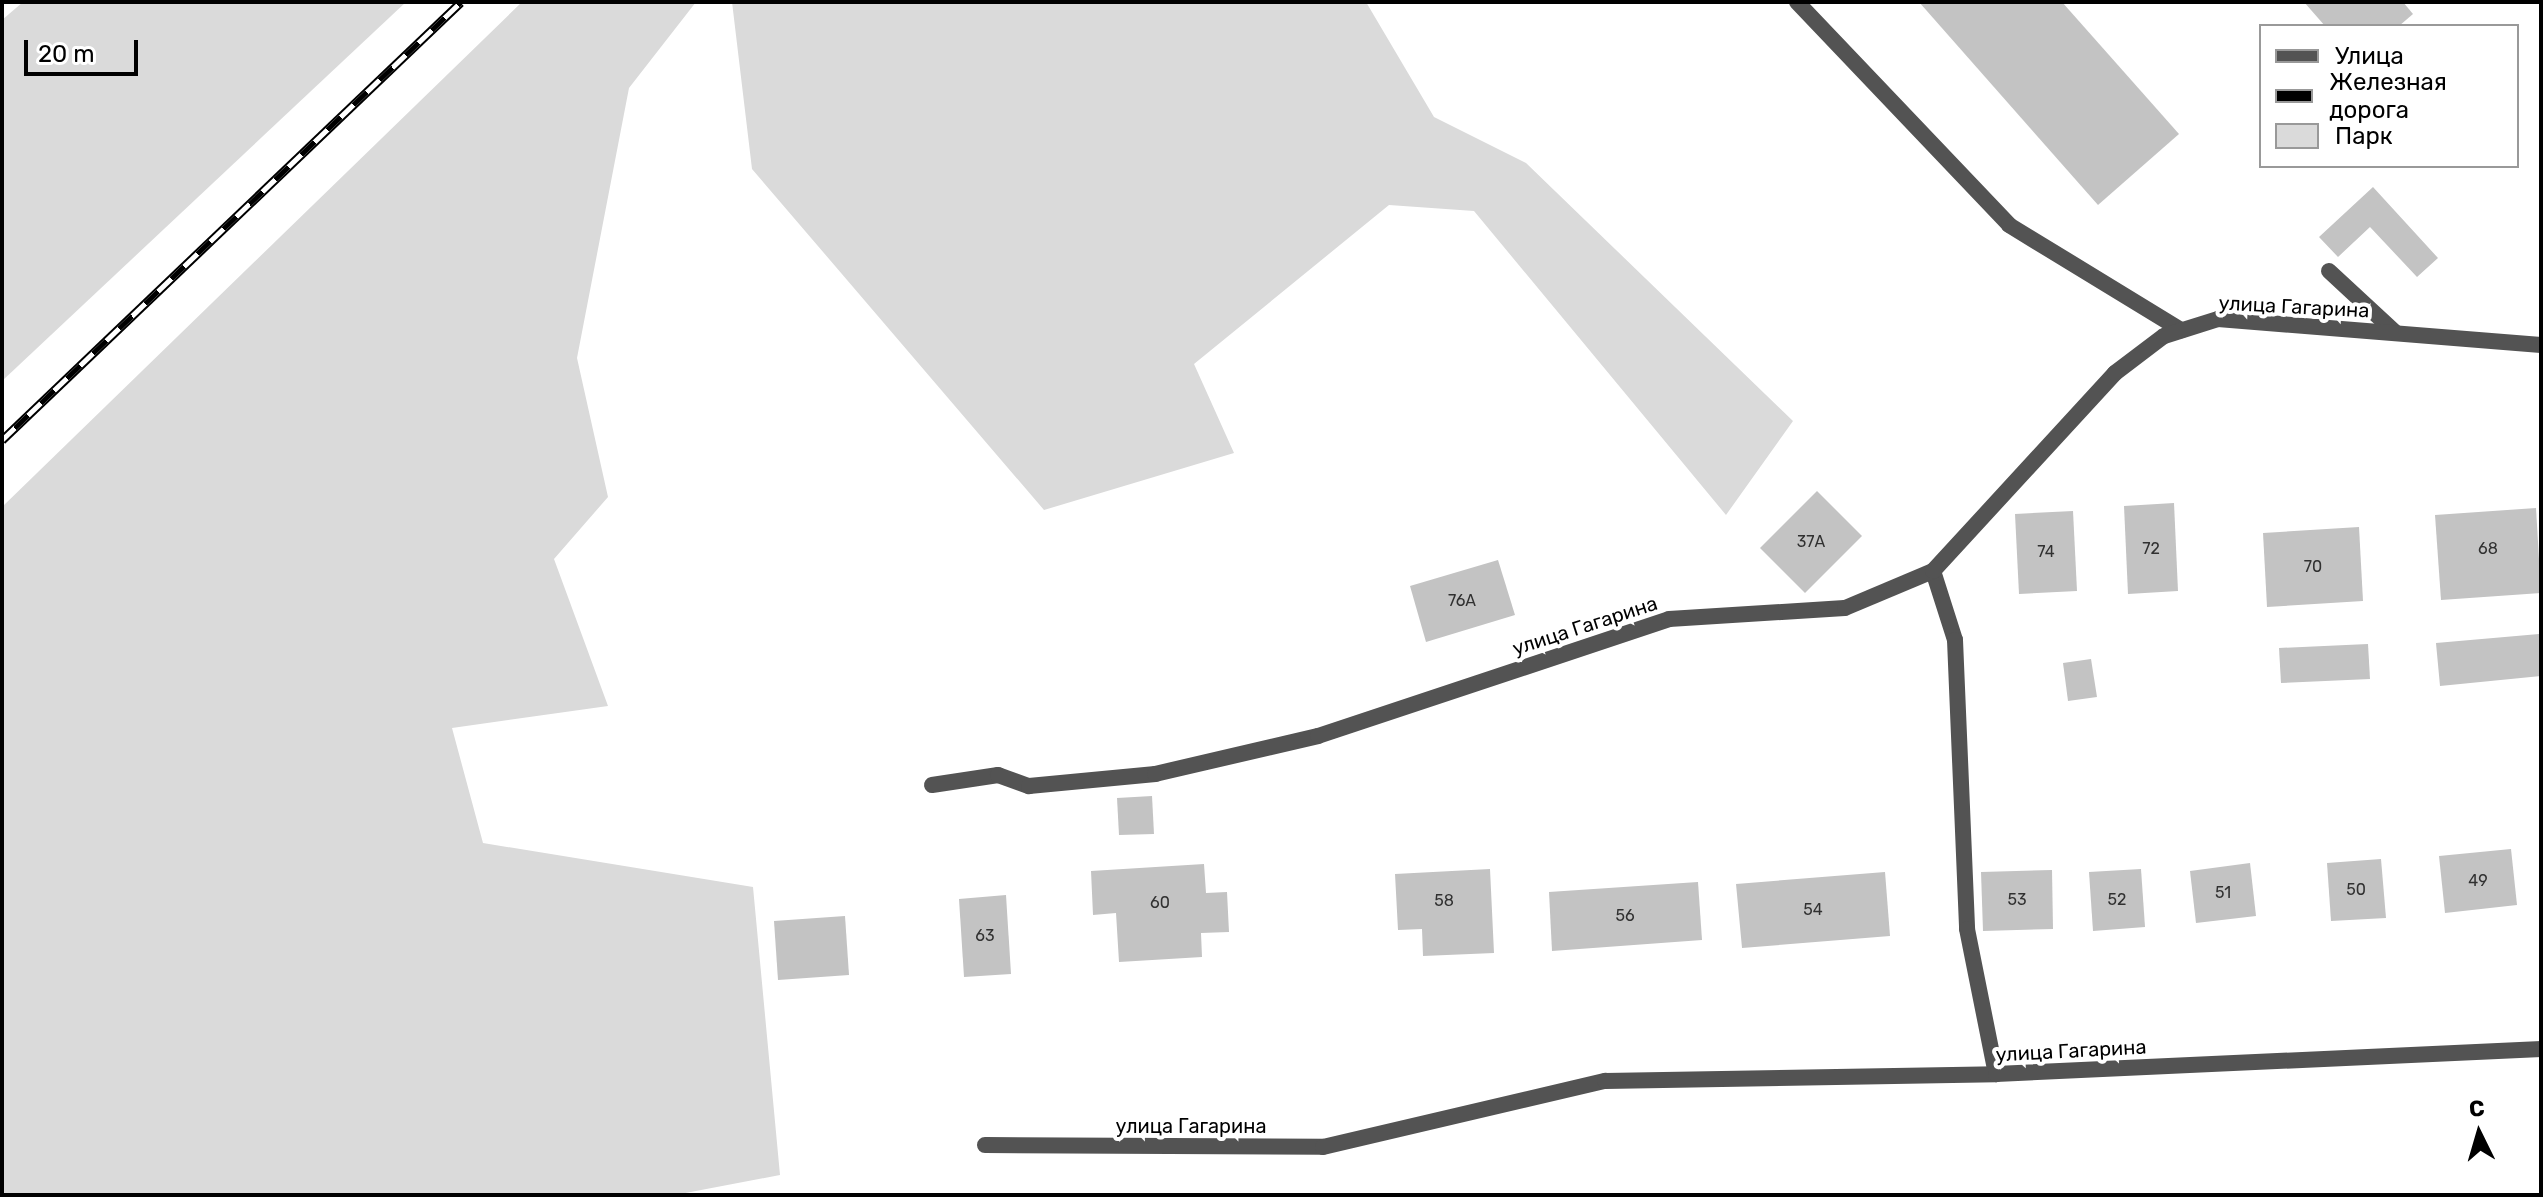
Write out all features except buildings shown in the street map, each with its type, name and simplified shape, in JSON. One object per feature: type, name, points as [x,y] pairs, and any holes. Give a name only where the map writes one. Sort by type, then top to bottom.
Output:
[{"type":"street","points":[[1797,2],[2009,225],[2181,330]]},
{"type":"street","points":[[2329,271],[2396,333]]},
{"type":"street","name":"улица Гагарина","points":[[932,785],[998,775],[1029,786],[1155,774],[1318,736],[1669,619],[1845,608],[1933,571],[2115,373],[2181,330],[2218,319],[2541,345]]},
{"type":"street","points":[[1933,571],[1955,640],[1967,929],[1996,1074]]},
{"type":"street","name":"улица Гагарина","points":[[985,1145],[1323,1147],[1605,1081],[1996,1074],[2541,1049]]},
{"type":"green space","points":[[23,2],[406,2],[2,381],[2,20]]},
{"type":"green space","points":[[522,2],[696,2],[629,88],[577,358],[608,497],[554,559],[608,706],[452,728],[483,843],[753,887],[780,1175],[675,1195],[2,1195],[2,507]]},
{"type":"green space","points":[[732,2],[1366,2],[1434,117],[1526,163],[1793,421],[1726,515],[1474,211],[1389,205],[1194,364],[1234,453],[1044,510],[752,169]]},
{"type":"railway","points":[[2,440],[461,2]]}]
